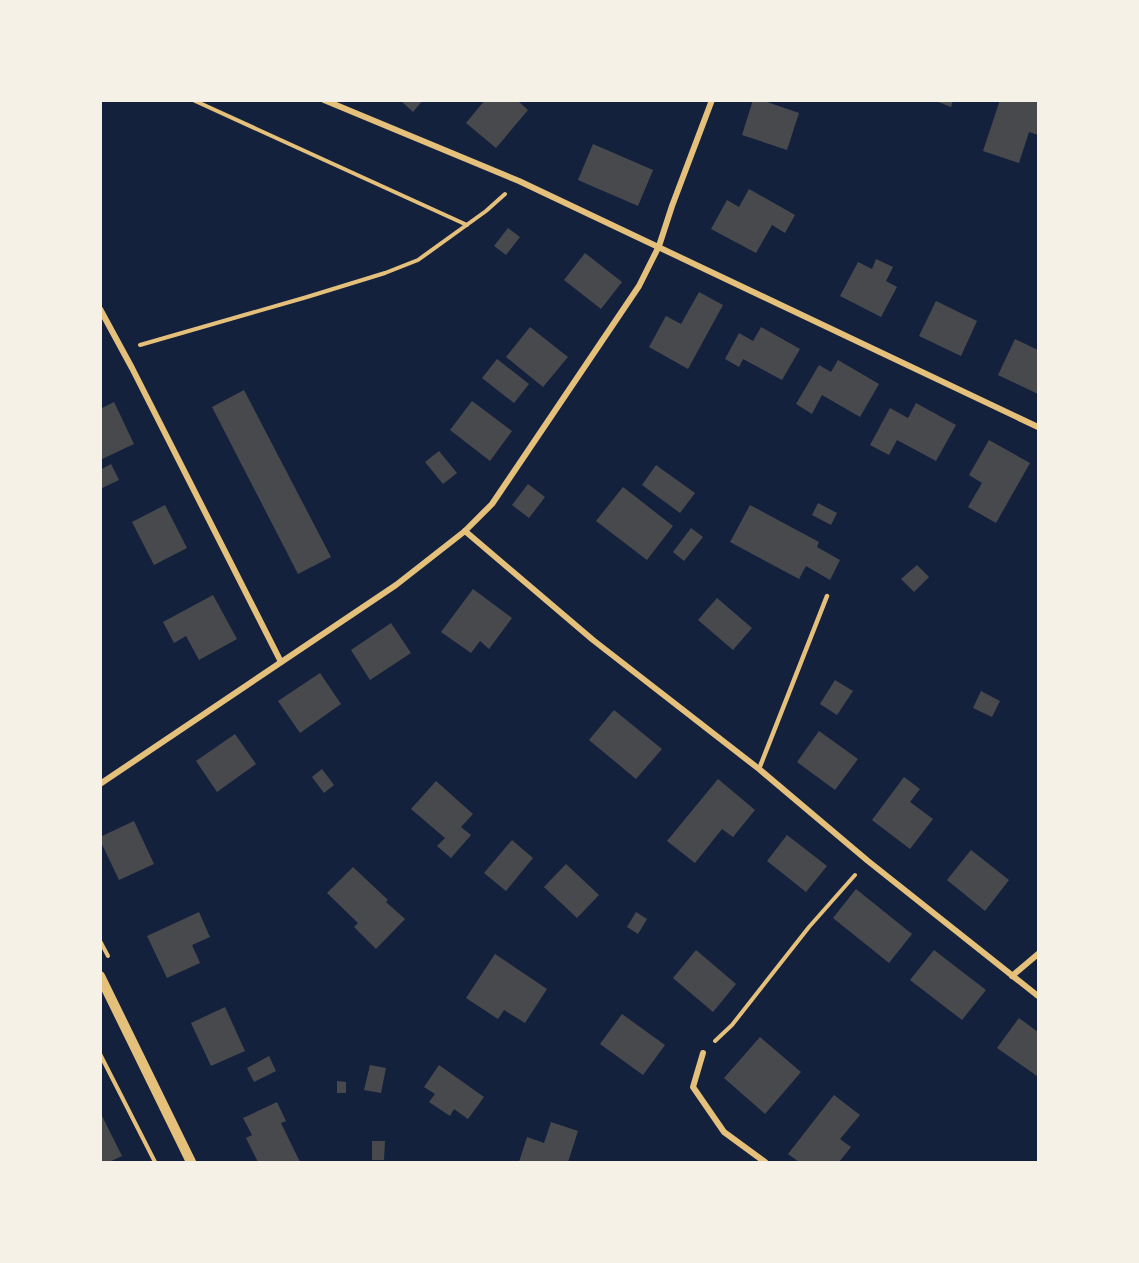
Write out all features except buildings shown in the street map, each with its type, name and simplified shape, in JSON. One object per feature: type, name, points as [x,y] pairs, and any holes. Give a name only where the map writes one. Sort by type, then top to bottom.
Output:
[{"type":"street","points":[[324,100],[519,181],[1038,427]]},
{"type":"street","points":[[100,783],[396,585],[465,531],[492,504],[639,286],[659,246],[712,100]]},
{"type":"street","points":[[100,309],[281,662]]},
{"type":"street","points":[[465,531],[593,640],[759,769],[868,861],[1038,996]]},
{"type":"street","points":[[1012,976],[1038,954]]},
{"type":"street","points":[[100,976],[191,1162]]},
{"type":"street","points":[[703,1053],[693,1087],[724,1132],[765,1162]]},
{"type":"lane","points":[[759,769],[826,596]]},
{"type":"path","points":[[193,100],[467,225]]},
{"type":"path","points":[[123,350],[307,297],[418,260],[486,211],[519,181]]},
{"type":"path","points":[[703,1053],[732,1025],[809,927],[868,861]]},
{"type":"path","points":[[100,1054],[155,1162]]}]
